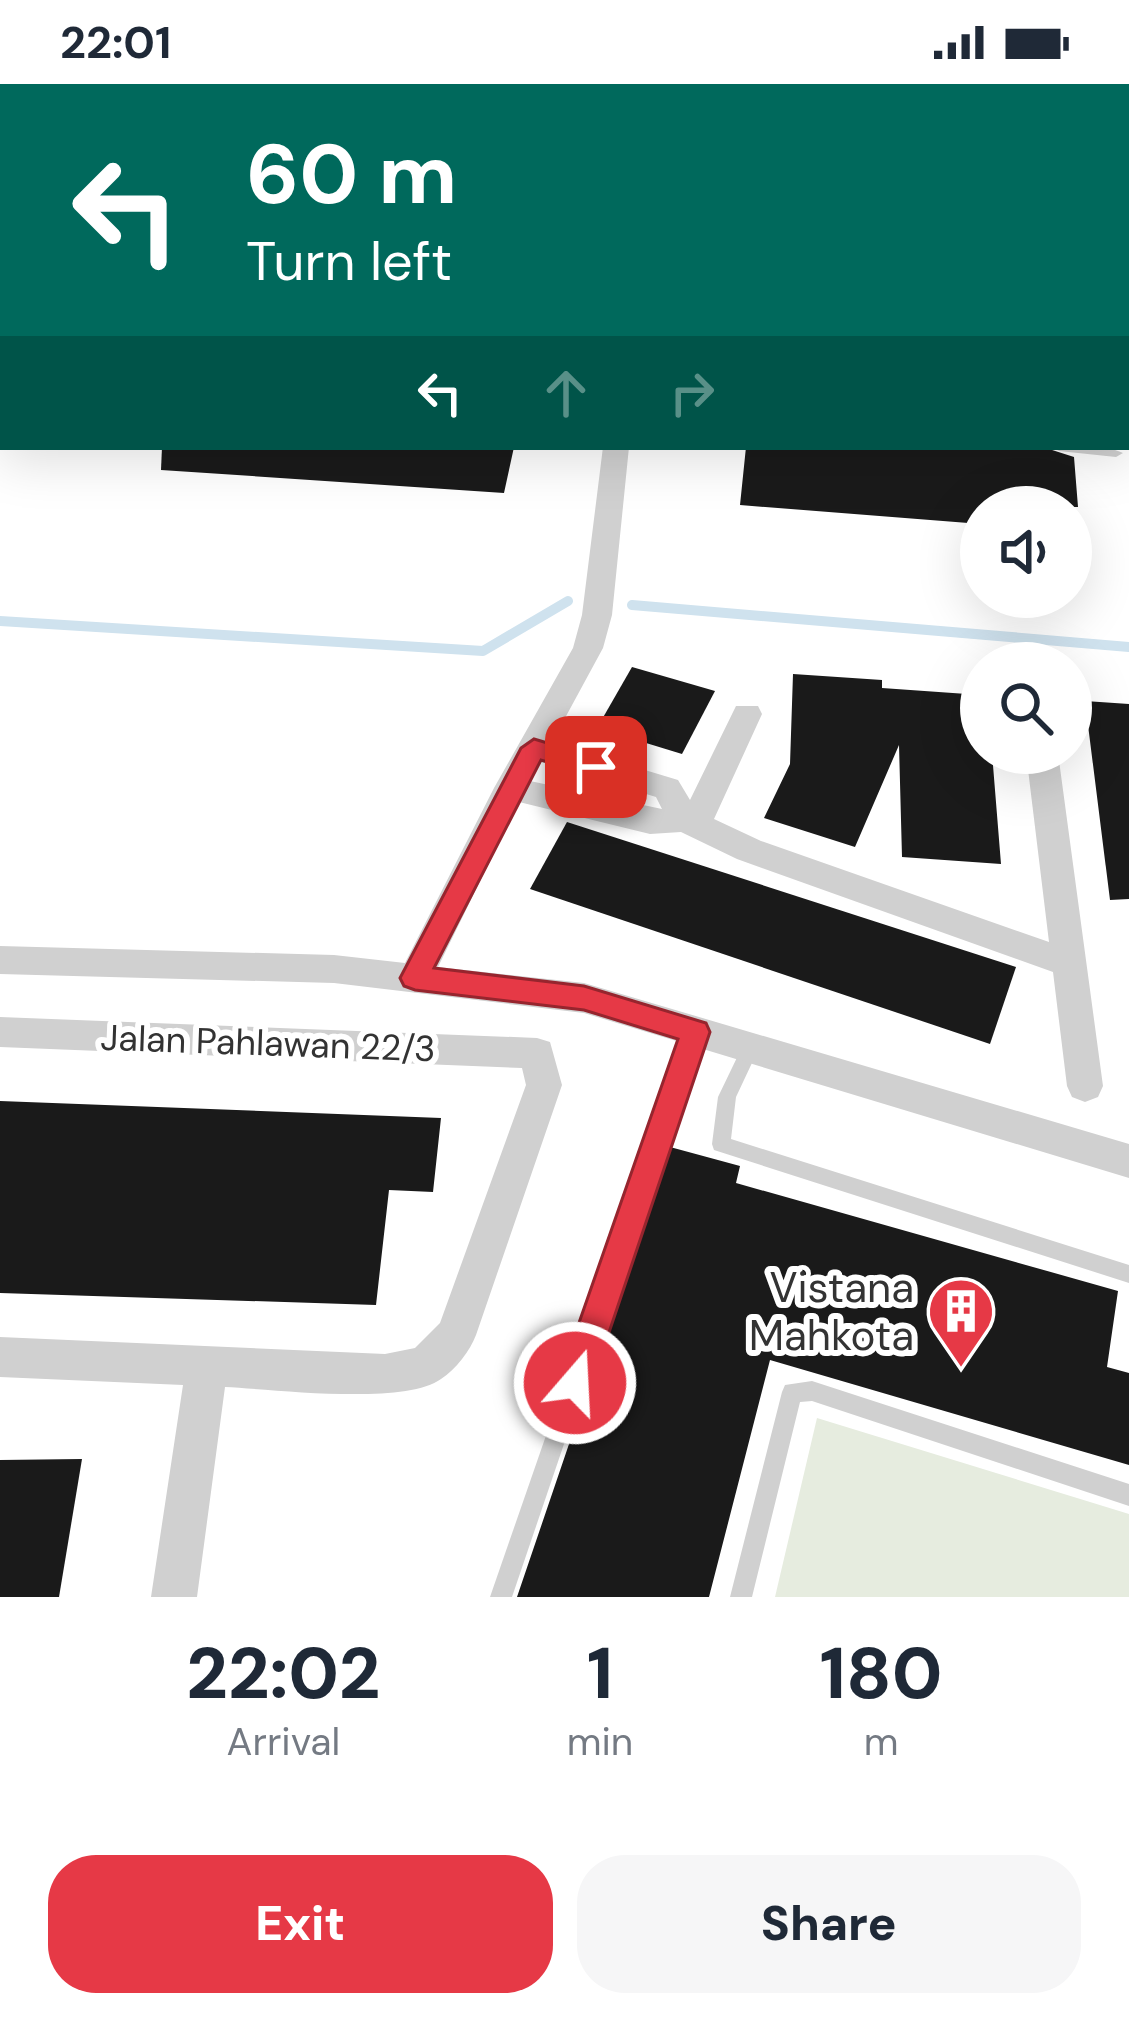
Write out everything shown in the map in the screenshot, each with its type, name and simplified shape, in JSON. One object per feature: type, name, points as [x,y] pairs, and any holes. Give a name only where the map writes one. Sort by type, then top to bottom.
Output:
[{"type":"street","points":[[415,978],[510,788],[588,648],[597,615],[616,450]]},
{"type":"street","points":[[689,822],[747,714]]},
{"type":"street","points":[[534,748],[667,788],[689,822]]},
{"type":"street","points":[[1045,774],[1085,1087]]},
{"type":"street","points":[[510,788],[650,822],[689,822],[749,850],[1068,963]]},
{"type":"street","points":[[0,960],[334,969],[584,998],[1129,1161]]},
{"type":"street","name":"Jalan Pahlawan 22/3","points":[[0,1032],[537,1053],[544,1085],[478,1273],[456,1335],[426,1366],[386,1374],[207,1365]]},
{"type":"street","points":[[0,1357],[207,1365],[174,1597]]},
{"type":"lane","points":[[1088,450],[1116,453]]},
{"type":"lane","points":[[501,1597],[695,1032]]},
{"type":"lane","points":[[750,1048],[727,1097],[721,1144],[1129,1274]]},
{"type":"lane","points":[[741,1597],[792,1392],[812,1390],[1129,1496]]},
{"type":"shaded area","points":[[817,1418],[1129,1514],[1129,1597],[775,1597]]},
{"type":"building","points":[[162,450],[513,450],[504,493],[161,470]]},
{"type":"building","points":[[746,450],[1052,450],[1074,457],[1076,486],[960,486],[960,522],[740,505]]},
{"type":"building","points":[[632,667],[715,691],[682,754],[597,728]]},
{"type":"building","points":[[793,674],[882,680],[882,688],[960,694],[960,774],[994,774],[1001,864],[902,857],[899,745],[855,847],[764,818],[790,764]]},
{"type":"building","points":[[1092,701],[1129,704],[1129,899],[1110,900],[1092,757]]},
{"type":"building","points":[[567,822],[1016,967],[990,1044],[530,889]]},
{"type":"building","points":[[0,1101],[441,1118],[433,1192],[389,1190],[376,1305],[0,1293]]},
{"type":"building","name":"Vistana Mahkota","points":[[670,1147],[740,1166],[736,1183],[1118,1291],[1107,1367],[1129,1373],[1129,1465],[770,1360],[709,1597],[517,1597]]},
{"type":"building","points":[[82,1459],[59,1597],[0,1597],[0,1460]]},
{"type":"waterway","points":[[0,621],[483,651],[568,601]]},
{"type":"waterway","points":[[632,605],[1129,647]]},
{"type":"place","name":"Vistana Mahkota","points":[[961,1370]]},
{"type":"route","points":[[575,1383],[695,1032],[584,998],[415,978],[534,748],[596,767]]}]
